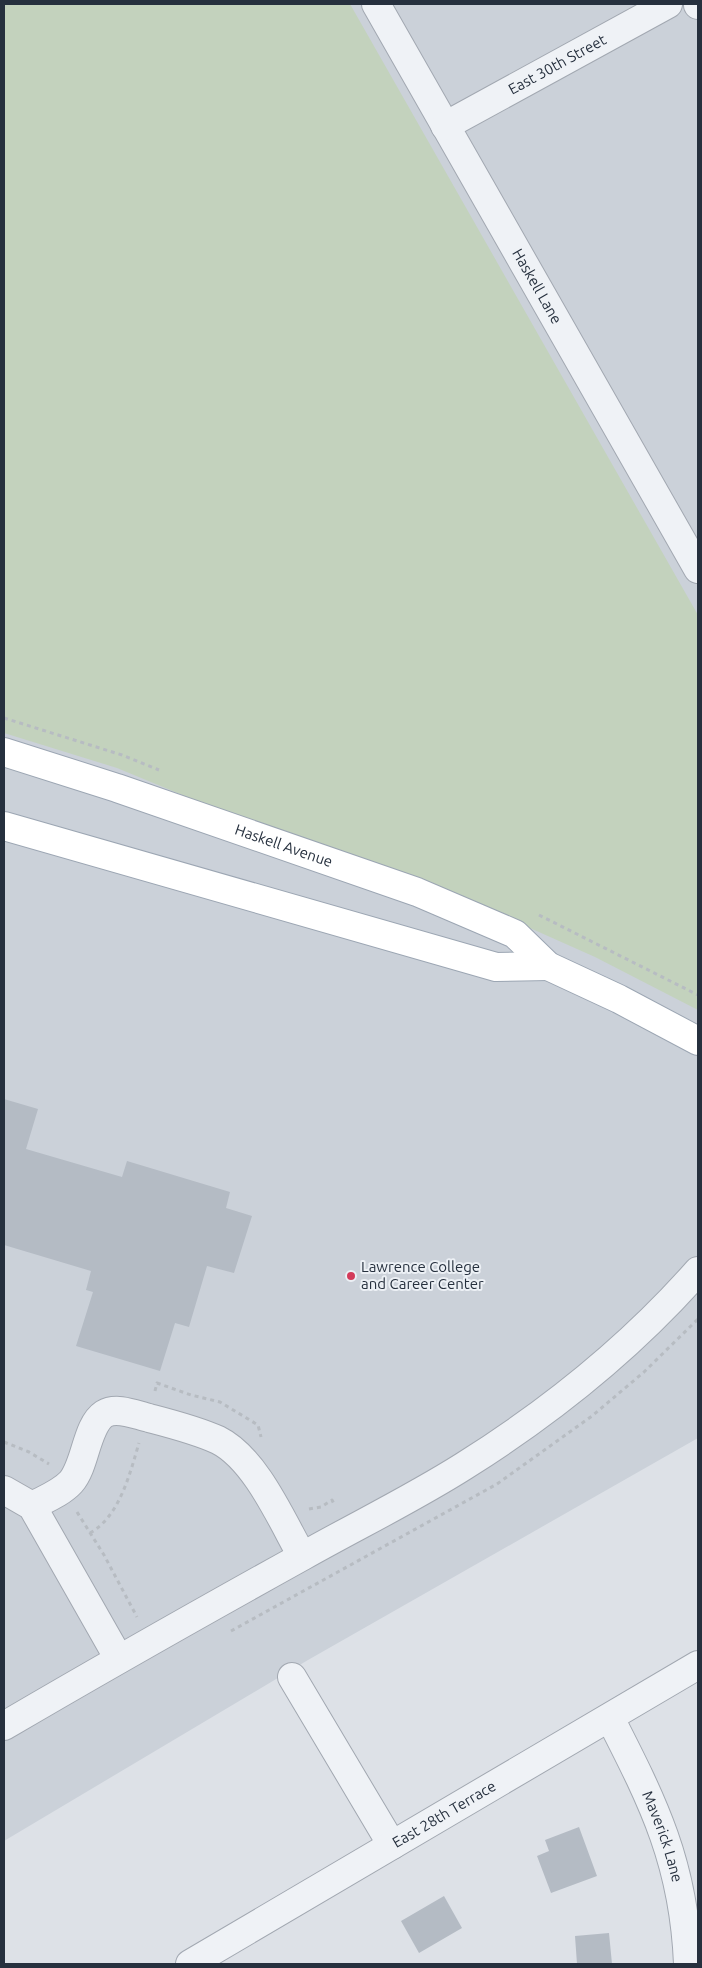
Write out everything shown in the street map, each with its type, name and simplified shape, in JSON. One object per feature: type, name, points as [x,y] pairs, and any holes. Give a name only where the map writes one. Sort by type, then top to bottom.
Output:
[{"type":"main road","name":"Haskell Avenue","points":[[4,752],[127,791],[417,892],[515,934],[548,966],[619,999],[698,1041]]},
{"type":"main road","name":"Haskell Avenue","points":[[4,826],[496,967],[548,966]]},
{"type":"street","name":"Haskell Lane","points":[[376,4],[698,569]]},
{"type":"street","name":"East 30th Street","points":[[446,126],[668,4]]},
{"type":"street","points":[[4,1726],[119,1659],[462,1467],[524,1427],[581,1384],[629,1343],[698,1271]]},
{"type":"street","points":[[32,1506],[63,1489],[72,1481],[78,1471],[96,1424],[104,1414],[115,1411],[127,1413],[181,1426],[219,1441],[252,1472],[302,1556]]},
{"type":"street","points":[[4,1490],[32,1506],[119,1659]]},
{"type":"street","name":"East 28th Terrace","points":[[190,1964],[698,1665]]},
{"type":"street","points":[[292,1677],[392,1845]]},
{"type":"street","name":"Maverick Lane","points":[[610,1718],[649,1793],[670,1850],[681,1894],[688,1964]]},
{"type":"shaded area","points":[[4,4],[698,4],[698,1438],[308,1660],[4,1841]]},
{"type":"green space","points":[[4,4],[350,4],[698,615],[698,1010],[595,957],[483,907],[209,806],[117,768],[4,733]]},
{"type":"building","points":[[4,1099],[38,1109],[26,1149],[122,1177],[127,1161],[230,1192],[226,1208],[252,1216],[234,1273],[207,1266],[189,1327],[175,1323],[160,1371],[76,1346],[93,1292],[86,1290],[91,1271],[4,1245]]},
{"type":"building","points":[[579,1827],[597,1876],[551,1893],[537,1856],[549,1851],[545,1840]]},
{"type":"building","points":[[444,1896],[462,1928],[419,1953],[401,1921]]},
{"type":"building","points":[[609,1933],[612,1964],[577,1964],[575,1936]]},
{"type":"place","name":"Lawrence College and Career Center","points":[[351,1276]]}]
